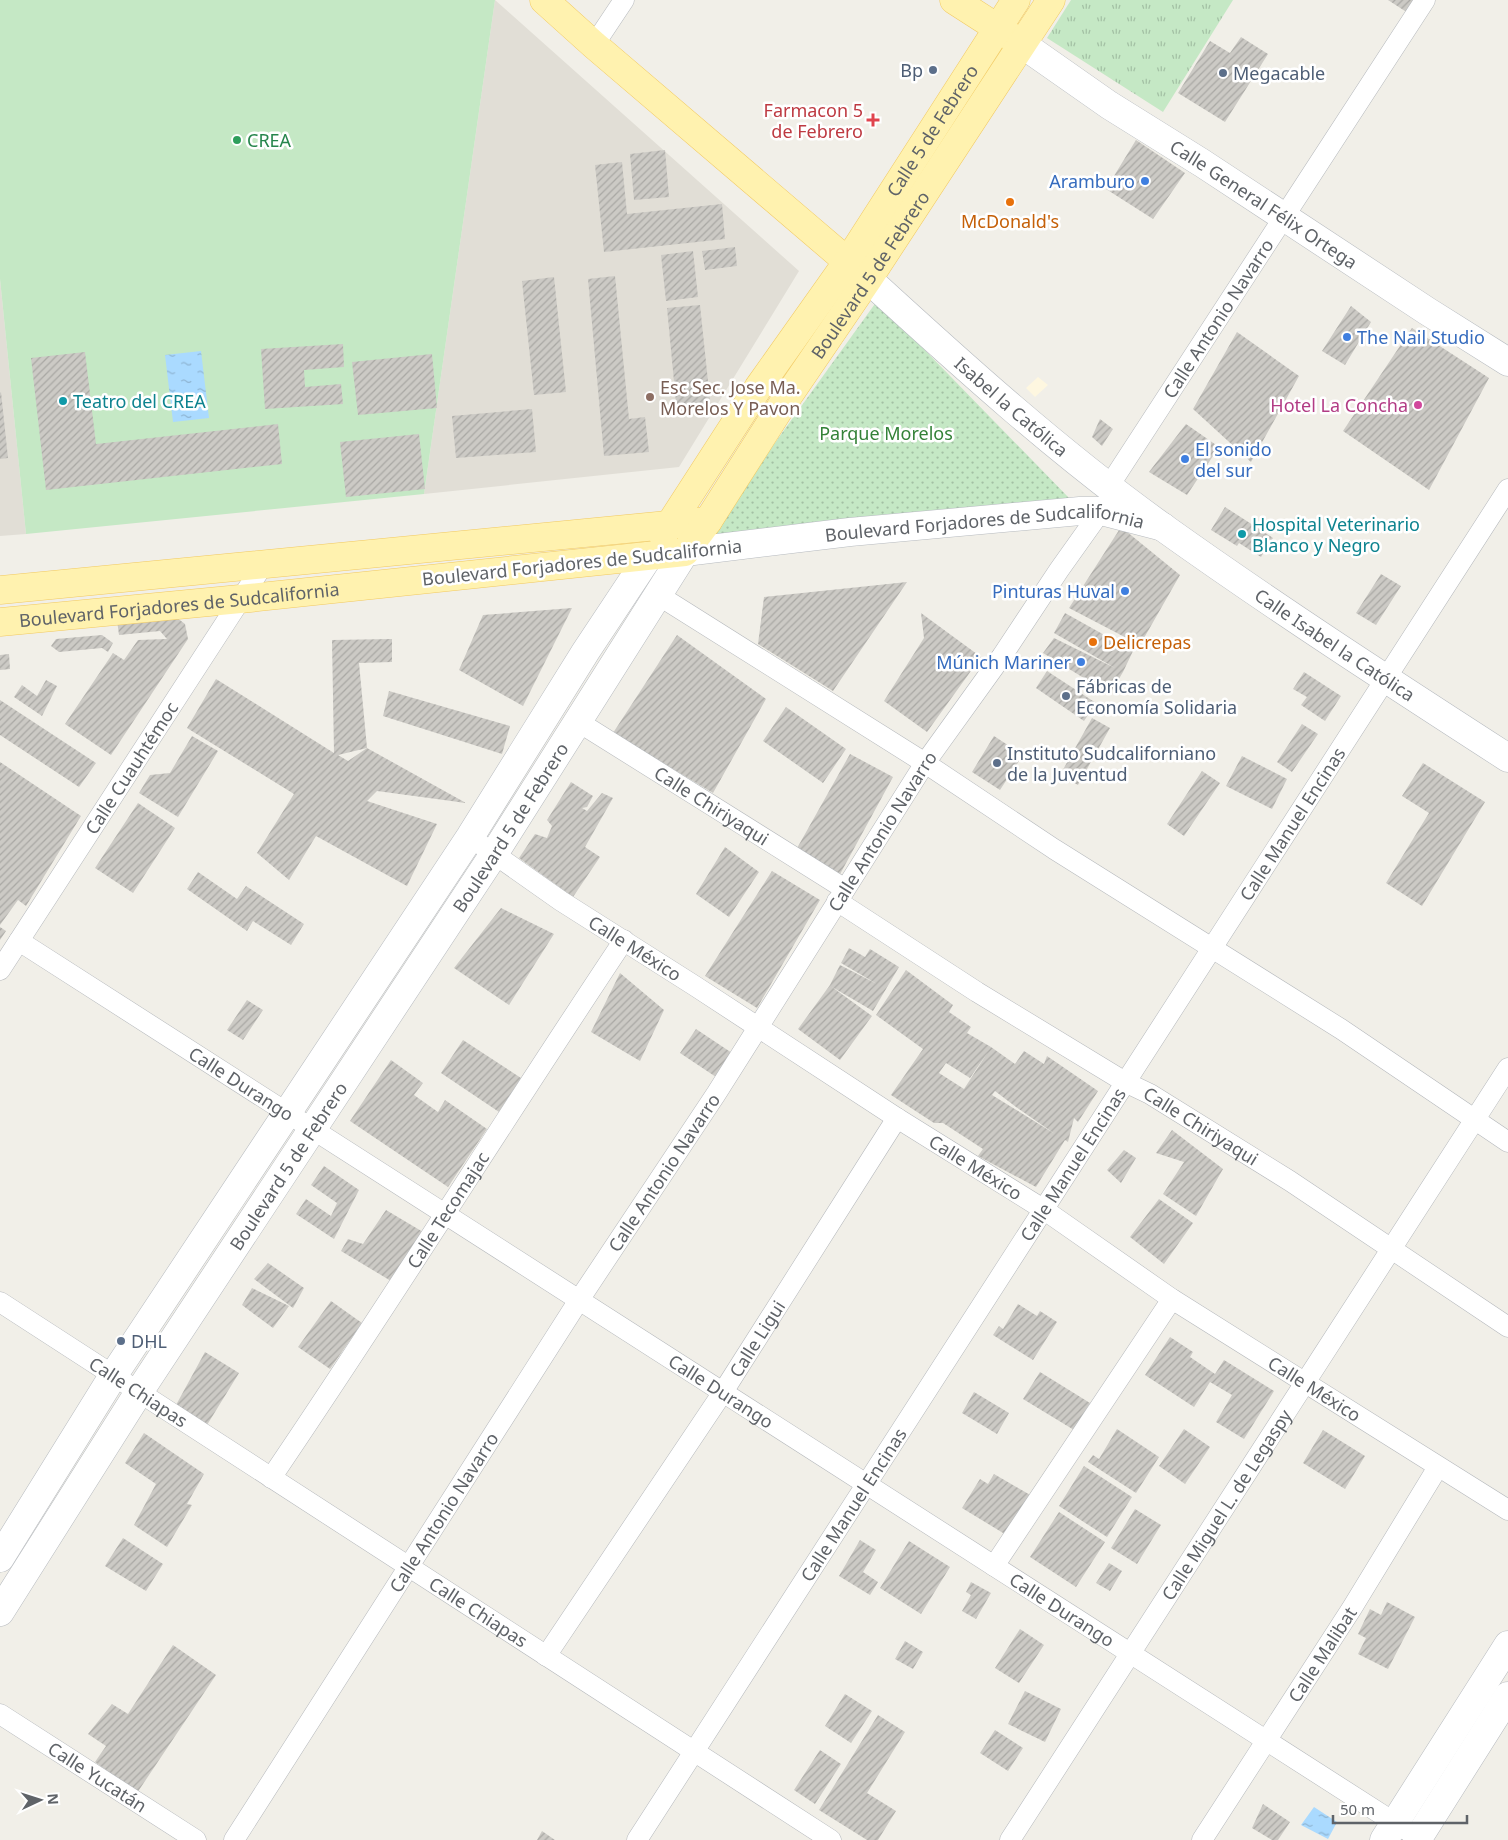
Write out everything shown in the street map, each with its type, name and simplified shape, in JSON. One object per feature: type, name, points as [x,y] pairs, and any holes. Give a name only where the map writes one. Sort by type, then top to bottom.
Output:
[{"type":"main road","points":[[544,0],[868,279]]},
{"type":"main road","points":[[954,0],[1022,44],[1051,0]]},
{"type":"main road","name":"Calle 5 de Febrero","points":[[848,261],[1016,0]]},
{"type":"main road","name":"Calle General Félix Ortega","points":[[1022,44],[1109,105],[1202,163],[1508,362]]},
{"type":"main road","name":"Boulevard 5 de Febrero","points":[[0,1612],[139,1392],[494,854],[685,552],[708,521],[782,405],[868,279],[1022,44]]},
{"type":"main road","name":"Boulevard 5 de Febrero","points":[[0,1558],[113,1376],[470,837],[586,651],[671,525],[758,388],[848,261]]},
{"type":"main road","name":"Isabel la Católica","points":[[868,279],[993,391],[1105,499],[1163,527]]},
{"type":"main road","name":"Boulevard Forjadores de Sudcalifornia","points":[[0,622],[240,599],[868,531],[1080,511],[1105,499]]},
{"type":"main road","name":"Boulevard Forjadores de Sudcalifornia","points":[[0,590],[708,521]]},
{"type":"main road","name":"Calle Isabel la Católica","points":[[1163,527],[1385,679],[1508,758]]},
{"type":"main road","points":[[1390,1831],[1508,1646]]},
{"type":"main road","points":[[1419,1839],[1508,1696]]},
{"type":"street","points":[[594,45],[624,0]]},
{"type":"street","name":"Calle Antonio Navarro","points":[[234,1840],[579,1300],[682,1148],[925,763],[1002,656],[1059,570],[1425,0]]},
{"type":"street","name":"Calle Manuel Encinas","points":[[637,1840],[1508,489]]},
{"type":"street","name":"Calle Cuauhtémoc","points":[[0,970],[263,565]]},
{"type":"street","points":[[658,595],[925,763],[1054,849],[1341,1029],[1508,1142]]},
{"type":"street","name":"Calle Chiriyaqui","points":[[577,721],[841,895],[977,992],[1125,1082],[1150,1094],[1290,1181],[1390,1250],[1508,1327]]},
{"type":"street","name":"Calle México","points":[[470,837],[561,901],[897,1118],[1043,1209],[1172,1299],[1508,1510]]},
{"type":"street","name":"Calle Tecomajac","points":[[271,1478],[358,1350],[539,1067],[624,940]]},
{"type":"street","name":"Calle Durango","points":[[19,941],[1266,1740],[1390,1831],[1419,1839]]},
{"type":"street","name":"Calle Miguel L. de Legaspy","points":[[1010,1840],[1508,1068]]},
{"type":"street","name":"Calle Ligui","points":[[546,1656],[723,1392],[897,1118]]},
{"type":"street","points":[[994,1566],[1172,1299]]},
{"type":"street","name":"Calle Chiapas","points":[[0,1302],[831,1840]]},
{"type":"street","name":"Calle Malibat","points":[[1202,1840],[1352,1608],[1438,1467]]},
{"type":"street","name":"Calle Yucatán","points":[[0,1714],[196,1840]]},
{"type":"shaded area","points":[[495,0],[799,271],[679,467],[424,494]]},
{"type":"shaded area","points":[[0,279],[26,534],[0,536]]},
{"type":"shaded area","points":[[1038,377],[1048,385],[1035,397],[1026,388]]},
{"type":"green space","name":"CREA","points":[[0,0],[495,0],[424,494],[26,534],[0,279]]},
{"type":"green space","points":[[1071,0],[1233,0],[1163,112],[1047,38]]},
{"type":"green space","name":"Parque Morelos","points":[[877,301],[1069,498],[705,540]]},
{"type":"water","points":[[201,351],[209,418],[173,422],[165,355]]},
{"type":"water","points":[[1314,1807],[1337,1822],[1328,1839],[1301,1825]]},
{"type":"building","points":[[1388,0],[1416,0],[1408,13]]},
{"type":"building","name":"Megacable","points":[[1241,37],[1268,54],[1225,122],[1178,93],[1210,41],[1230,53]]},
{"type":"building","name":"Aramburo","points":[[1136,140],[1185,173],[1153,219],[1106,189]]},
{"type":"building","points":[[665,150],[669,197],[634,200],[630,154]]},
{"type":"building","points":[[622,162],[627,214],[722,204],[725,239],[604,252],[595,165]]},
{"type":"building","points":[[735,247],[737,266],[705,270],[702,251]]},
{"type":"building","points":[[693,251],[698,297],[666,301],[661,255]]},
{"type":"building","points":[[615,276],[629,419],[645,417],[649,452],[604,456],[588,279]]},
{"type":"building","points":[[554,277],[566,392],[534,395],[522,281]]},
{"type":"building","points":[[700,305],[711,410],[677,413],[667,308]]},
{"type":"building","name":"The Nail Studio","points":[[1351,306],[1371,322],[1345,365],[1322,351]]},
{"type":"building","name":"Hotel La Concha","points":[[1412,328],[1489,378],[1429,490],[1343,431]]},
{"type":"building","points":[[1237,332],[1299,376],[1251,462],[1193,409]]},
{"type":"building","points":[[343,344],[344,367],[304,370],[305,387],[341,384],[343,404],[265,409],[261,349]]},
{"type":"building","points":[[85,352],[96,444],[278,424],[282,464],[46,490],[31,358]]},
{"type":"building","points":[[432,354],[437,408],[358,415],[352,362]]},
{"type":"building","points":[[0,393],[8,458],[0,459]]},
{"type":"building","points":[[532,409],[536,452],[456,458],[452,416]]},
{"type":"building","points":[[1100,419],[1113,429],[1102,446],[1092,437]]},
{"type":"building","name":"El sonido del sur","points":[[1186,424],[1219,447],[1187,495],[1149,472]]},
{"type":"building","points":[[419,434],[425,489],[346,497],[340,442]]},
{"type":"building","name":"Hospital Veterinario Blanco y Negro","points":[[1225,507],[1273,538],[1261,557],[1239,543],[1237,546],[1211,530]]},
{"type":"building","name":"Pinturas Huval","points":[[1121,527],[1180,575],[1140,645],[1069,608]]},
{"type":"building","points":[[1381,574],[1401,586],[1376,625],[1356,613]]},
{"type":"building","points":[[907,582],[833,691],[758,644],[764,597]]},
{"type":"building","points":[[572,608],[523,706],[459,670],[483,615]]},
{"type":"building","points":[[921,613],[981,657],[927,732],[884,701],[924,638]]},
{"type":"building","points":[[1065,613],[1133,651],[1110,694],[1043,653],[1054,638],[1115,668],[1054,633]]},
{"type":"building","points":[[172,614],[185,624],[188,639],[111,755],[65,724],[113,653],[124,660],[138,640],[167,639],[160,631],[119,635],[117,620]]},
{"type":"building","points":[[102,635],[113,643],[108,652],[102,648],[59,652],[51,646],[56,639]]},
{"type":"building","points":[[677,635],[766,699],[713,793],[613,733]]},
{"type":"building","points":[[392,639],[392,662],[359,663],[367,748],[466,803],[377,791],[367,801],[437,824],[407,886],[316,836],[289,880],[257,853],[294,794],[187,728],[216,679],[334,753],[332,640]],"holes":[[[367,748],[348,761],[338,755]]]},
{"type":"building","points":[[9,654],[10,669],[0,670],[0,655]]},
{"type":"building","name":"Fábricas de Economía Solidaria","points":[[1047,671],[1096,703],[1084,721],[1036,688]]},
{"type":"building","points":[[1304,672],[1341,696],[1325,721],[1301,705],[1307,697],[1293,689]]},
{"type":"building","points":[[46,680],[57,686],[42,716],[14,697],[22,685],[37,696]]},
{"type":"building","points":[[389,691],[510,726],[502,754],[383,716]]},
{"type":"building","points":[[0,700],[96,763],[79,787],[0,735]]},
{"type":"building","points":[[786,707],[846,749],[823,783],[763,741]]},
{"type":"building","points":[[1092,718],[1110,728],[1078,785],[1060,775]]},
{"type":"building","points":[[1302,724],[1318,734],[1292,772],[1277,762]]},
{"type":"building","points":[[192,736],[218,751],[178,817],[139,793],[150,775],[170,773]]},
{"type":"building","name":"Instituto Sudcaliforniano de la Juventud","points":[[994,736],[1023,755],[1000,790],[972,772]]},
{"type":"building","points":[[850,754],[893,777],[839,876],[796,850]]},
{"type":"building","points":[[1242,756],[1287,779],[1272,809],[1226,786]]},
{"type":"building","points":[[0,762],[81,816],[26,906],[18,900],[0,925]]},
{"type":"building","points":[[1423,763],[1485,802],[1422,906],[1386,883],[1429,813],[1402,796]]},
{"type":"building","points":[[1202,771],[1220,783],[1184,836],[1167,824]]},
{"type":"building","points":[[571,782],[593,796],[587,807],[582,808],[587,811],[602,793],[613,798],[585,847],[600,857],[573,897],[519,858],[535,834],[547,838],[552,826],[547,820]]},
{"type":"building","points":[[138,803],[175,828],[133,893],[95,868]]},
{"type":"building","points":[[725,847],[759,872],[729,917],[696,894]]},
{"type":"building","points":[[772,871],[820,900],[757,1008],[705,976]]},
{"type":"building","points":[[198,872],[237,899],[246,886],[304,924],[291,945],[253,921],[247,931],[187,889]]},
{"type":"building","points":[[501,908],[554,934],[509,1005],[454,968]]},
{"type":"building","points":[[0,927],[6,931],[0,940]]},
{"type":"building","points":[[849,948],[865,957],[870,949],[899,967],[873,1011],[832,987],[872,1016],[840,1060],[798,1029],[830,985],[840,965],[877,984],[841,963]]},
{"type":"building","points":[[906,970],[953,1005],[949,1012],[971,1027],[967,1033],[1015,1064],[1024,1051],[1044,1064],[1047,1056],[1098,1091],[1078,1122],[1074,1118],[1068,1142],[1065,1140],[1036,1187],[978,1156],[983,1149],[943,1123],[934,1123],[891,1095],[923,1049],[876,1015]],"holes":[[[988,1052],[964,1089],[939,1073],[946,1063],[970,1078]],[[995,1091],[1016,1107],[1055,1134],[992,1095]]]},
{"type":"building","points":[[620,973],[664,1010],[640,1061],[591,1032]]},
{"type":"building","points":[[247,1000],[263,1010],[243,1040],[227,1030]]},
{"type":"building","points":[[696,1029],[732,1053],[716,1077],[680,1053]]},
{"type":"building","points":[[463,1040],[521,1078],[499,1112],[441,1073]]},
{"type":"building","points":[[391,1060],[423,1083],[414,1095],[438,1112],[445,1100],[487,1129],[448,1187],[350,1121]]},
{"type":"building","points":[[1172,1130],[1223,1169],[1196,1216],[1163,1194],[1184,1162],[1156,1153]]},
{"type":"building","points":[[1124,1150],[1136,1158],[1121,1183],[1107,1170]]},
{"type":"building","points":[[324,1166],[359,1190],[334,1239],[296,1214],[306,1199],[331,1216],[337,1203],[311,1185]]},
{"type":"building","points":[[1159,1199],[1193,1223],[1164,1264],[1130,1237]]},
{"type":"building","points":[[386,1210],[423,1232],[391,1281],[341,1251],[348,1239],[363,1244]]},
{"type":"building","points":[[268,1263],[304,1288],[293,1308],[254,1279]]},
{"type":"building","points":[[252,1288],[289,1306],[273,1328],[242,1305]]},
{"type":"building","points":[[331,1301],[362,1323],[330,1369],[298,1347]]},
{"type":"building","points":[[1018,1304],[1037,1316],[1040,1311],[1057,1322],[1033,1360],[993,1335],[999,1326],[1003,1329]]},
{"type":"building","points":[[1170,1337],[1193,1352],[1190,1357],[1215,1374],[1224,1360],[1274,1391],[1244,1439],[1216,1422],[1232,1395],[1210,1382],[1194,1407],[1145,1375]]},
{"type":"building","points":[[205,1352],[239,1373],[207,1425],[176,1405]]},
{"type":"building","points":[[1040,1372],[1090,1403],[1074,1430],[1023,1399]]},
{"type":"building","points":[[974,1392],[1009,1413],[997,1434],[962,1413]]},
{"type":"building","points":[[1117,1429],[1159,1457],[1136,1493],[1088,1462],[1093,1455],[1099,1459]]},
{"type":"building","points":[[1184,1429],[1210,1447],[1185,1484],[1159,1466]]},
{"type":"building","points":[[1323,1430],[1365,1456],[1345,1489],[1303,1463]]},
{"type":"building","points":[[144,1433],[204,1474],[187,1504],[192,1505],[167,1547],[134,1525],[156,1484],[125,1463]]},
{"type":"building","points":[[1084,1466],[1132,1497],[1107,1537],[1059,1506]]},
{"type":"building","points":[[994,1474],[1032,1496],[1008,1536],[962,1508],[980,1479],[988,1484]]},
{"type":"building","points":[[1135,1509],[1161,1525],[1137,1564],[1111,1548]]},
{"type":"building","points":[[1059,1512],[1105,1542],[1076,1587],[1030,1557]]},
{"type":"building","points":[[123,1538],[163,1564],[146,1591],[105,1566]]},
{"type":"building","points":[[860,1540],[876,1550],[863,1572],[878,1582],[870,1595],[839,1576]]},
{"type":"building","points":[[909,1541],[950,1567],[921,1614],[880,1588]]},
{"type":"building","points":[[1109,1563],[1122,1571],[1110,1591],[1096,1583]]},
{"type":"building","points":[[971,1582],[991,1593],[976,1619],[962,1611],[971,1595],[966,1592]]},
{"type":"building","points":[[1387,1602],[1415,1617],[1388,1669],[1358,1654],[1366,1638],[1358,1634],[1370,1609],[1381,1615]]},
{"type":"building","points":[[1020,1629],[1044,1645],[1019,1683],[995,1668]]},
{"type":"building","points":[[905,1641],[923,1652],[913,1669],[895,1659]]},
{"type":"building","points":[[173,1645],[216,1675],[137,1793],[95,1762],[106,1746],[88,1734],[112,1704],[128,1714]]},
{"type":"building","points":[[1025,1691],[1061,1709],[1045,1742],[1008,1724]]},
{"type":"building","points":[[845,1694],[872,1711],[851,1743],[825,1726]]},
{"type":"building","points":[[878,1715],[905,1732],[867,1793],[896,1811],[878,1840],[867,1840],[819,1810]]},
{"type":"building","points":[[995,1730],[1023,1748],[1008,1771],[980,1753]]},
{"type":"building","points":[[820,1750],[841,1764],[815,1804],[794,1790]]},
{"type":"building","points":[[1263,1804],[1290,1822],[1278,1840],[1272,1840],[1252,1828]]},
{"type":"building","points":[[542,1831],[555,1840],[537,1840]]},
{"type":"place","name":"Bp","points":[[933,70]]},
{"type":"place","name":"Megacable","points":[[1223,73]]},
{"type":"place","name":"Farmacon 5 de Febrero","points":[[873,120]]},
{"type":"place","name":"CREA","points":[[237,140]]},
{"type":"place","name":"Aramburo","points":[[1145,181]]},
{"type":"place","name":"McDonald's","points":[[1010,202]]},
{"type":"place","name":"The Nail Studio","points":[[1347,337]]},
{"type":"place","name":"Esc Sec. Jose Ma. Morelos Y Pavon","points":[[650,397]]},
{"type":"place","name":"Teatro del CREA","points":[[63,401]]},
{"type":"place","name":"Hotel La Concha","points":[[1418,405]]},
{"type":"place","name":"El sonido del sur","points":[[1185,459]]},
{"type":"place","name":"Hospital Veterinario Blanco y Negro","points":[[1242,534]]},
{"type":"place","name":"Pinturas Huval","points":[[1125,591]]},
{"type":"place","name":"Delicrepas","points":[[1093,642]]},
{"type":"place","name":"Múnich Mariner","points":[[1081,662]]},
{"type":"place","name":"Fábricas de Economía Solidaria","points":[[1066,696]]},
{"type":"place","name":"Instituto Sudcaliforniano de la Juventud","points":[[997,763]]},
{"type":"place","name":"DHL","points":[[121,1341]]}]
